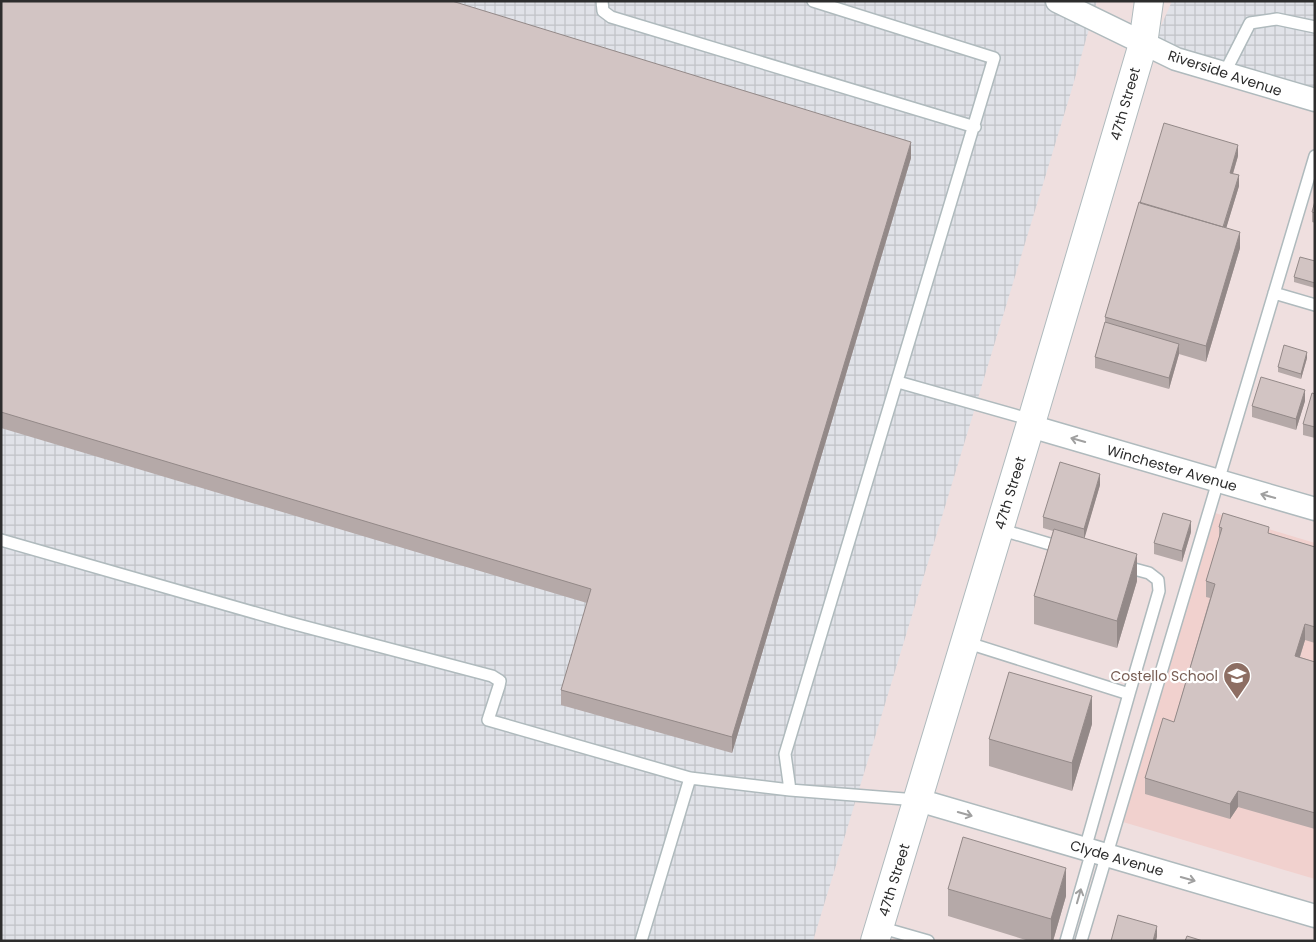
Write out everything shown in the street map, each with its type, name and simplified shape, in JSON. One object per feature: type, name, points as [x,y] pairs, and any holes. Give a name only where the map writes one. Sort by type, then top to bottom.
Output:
[{"type":"main road","name":"47th Street","points":[[877,934],[1143,44],[1149,1]]},
{"type":"main road","name":"47th Street","points":[[1143,44],[1165,1]]},
{"type":"street","name":"Riverside Avenue","points":[[1057,1],[1176,59],[1315,100]]},
{"type":"street","name":"Winchester Avenue","points":[[1031,423],[1315,509]]},
{"type":"street","name":"Clyde Avenue","points":[[918,800],[1315,916]]},
{"type":"lane","points":[[602,1],[603,11],[611,17],[975,127]]},
{"type":"lane","points":[[790,790],[785,754],[975,127],[994,58],[813,1]]},
{"type":"lane","points":[[1224,74],[1250,24],[1277,19],[1315,27]]},
{"type":"lane","points":[[1066,941],[1094,851],[1218,481],[1315,156]]},
{"type":"lane","points":[[1274,293],[1315,305]]},
{"type":"lane","points":[[898,382],[1031,423]]},
{"type":"lane","points":[[999,530],[1072,551]]},
{"type":"lane","points":[[1,540],[287,622],[492,676],[500,681],[488,720],[690,778],[790,790],[918,800]]},
{"type":"lane","points":[[1081,941],[1094,851],[1129,694],[1159,591],[1158,580],[1149,573],[1110,562]]},
{"type":"lane","points":[[965,642],[1129,694]]},
{"type":"lane","points":[[641,941],[690,778]]},
{"type":"lane","points":[[877,934],[928,941]]},
{"type":"shaded area","points":[[1,1],[1097,1],[813,941],[1,941]]},
{"type":"shaded area","points":[[1172,1],[1315,1],[1315,94],[1154,42]]},
{"type":"shaded area","name":"Costello School","points":[[1215,513],[1315,543],[1315,879],[1123,822]]},
{"type":"building","points":[[1,1],[452,1],[911,142],[732,737],[561,690],[591,589],[1,412]]},
{"type":"building","points":[[1164,123],[1238,145],[1230,173],[1239,175],[1223,227],[1140,203]]},
{"type":"building","points":[[1315,201],[1315,213],[1312,212]]},
{"type":"building","points":[[1139,202],[1240,232],[1206,346],[1105,317]]},
{"type":"building","points":[[1300,257],[1315,261],[1315,283],[1294,277]]},
{"type":"building","points":[[1105,322],[1179,344],[1169,378],[1095,357]]},
{"type":"building","points":[[1284,345],[1307,352],[1301,374],[1278,367]]},
{"type":"building","points":[[1261,377],[1305,390],[1296,419],[1252,406]]},
{"type":"building","points":[[1312,393],[1315,394],[1315,427],[1303,424]]},
{"type":"building","points":[[1060,462],[1100,474],[1084,529],[1043,517]]},
{"type":"building","points":[[1163,513],[1191,521],[1182,551],[1154,543]]},
{"type":"building","name":"Costello School","points":[[1223,513],[1269,527],[1268,533],[1315,547],[1315,627],[1305,624],[1295,656],[1315,662],[1315,813],[1238,791],[1230,804],[1145,778],[1163,718],[1174,722],[1215,584],[1206,581],[1222,528],[1219,527]]},
{"type":"building","points":[[1054,529],[1137,554],[1117,621],[1034,596]]},
{"type":"building","points":[[1009,672],[1092,696],[1072,763],[989,739]]},
{"type":"building","points":[[963,837],[1066,868],[1051,919],[948,889]]},
{"type":"building","points":[[1118,915],[1157,926],[1153,941],[1111,941]]},
{"type":"building","points":[[1187,936],[1203,941],[1185,941]]},
{"type":"place","name":"Costello School","points":[[1237,700]]}]
